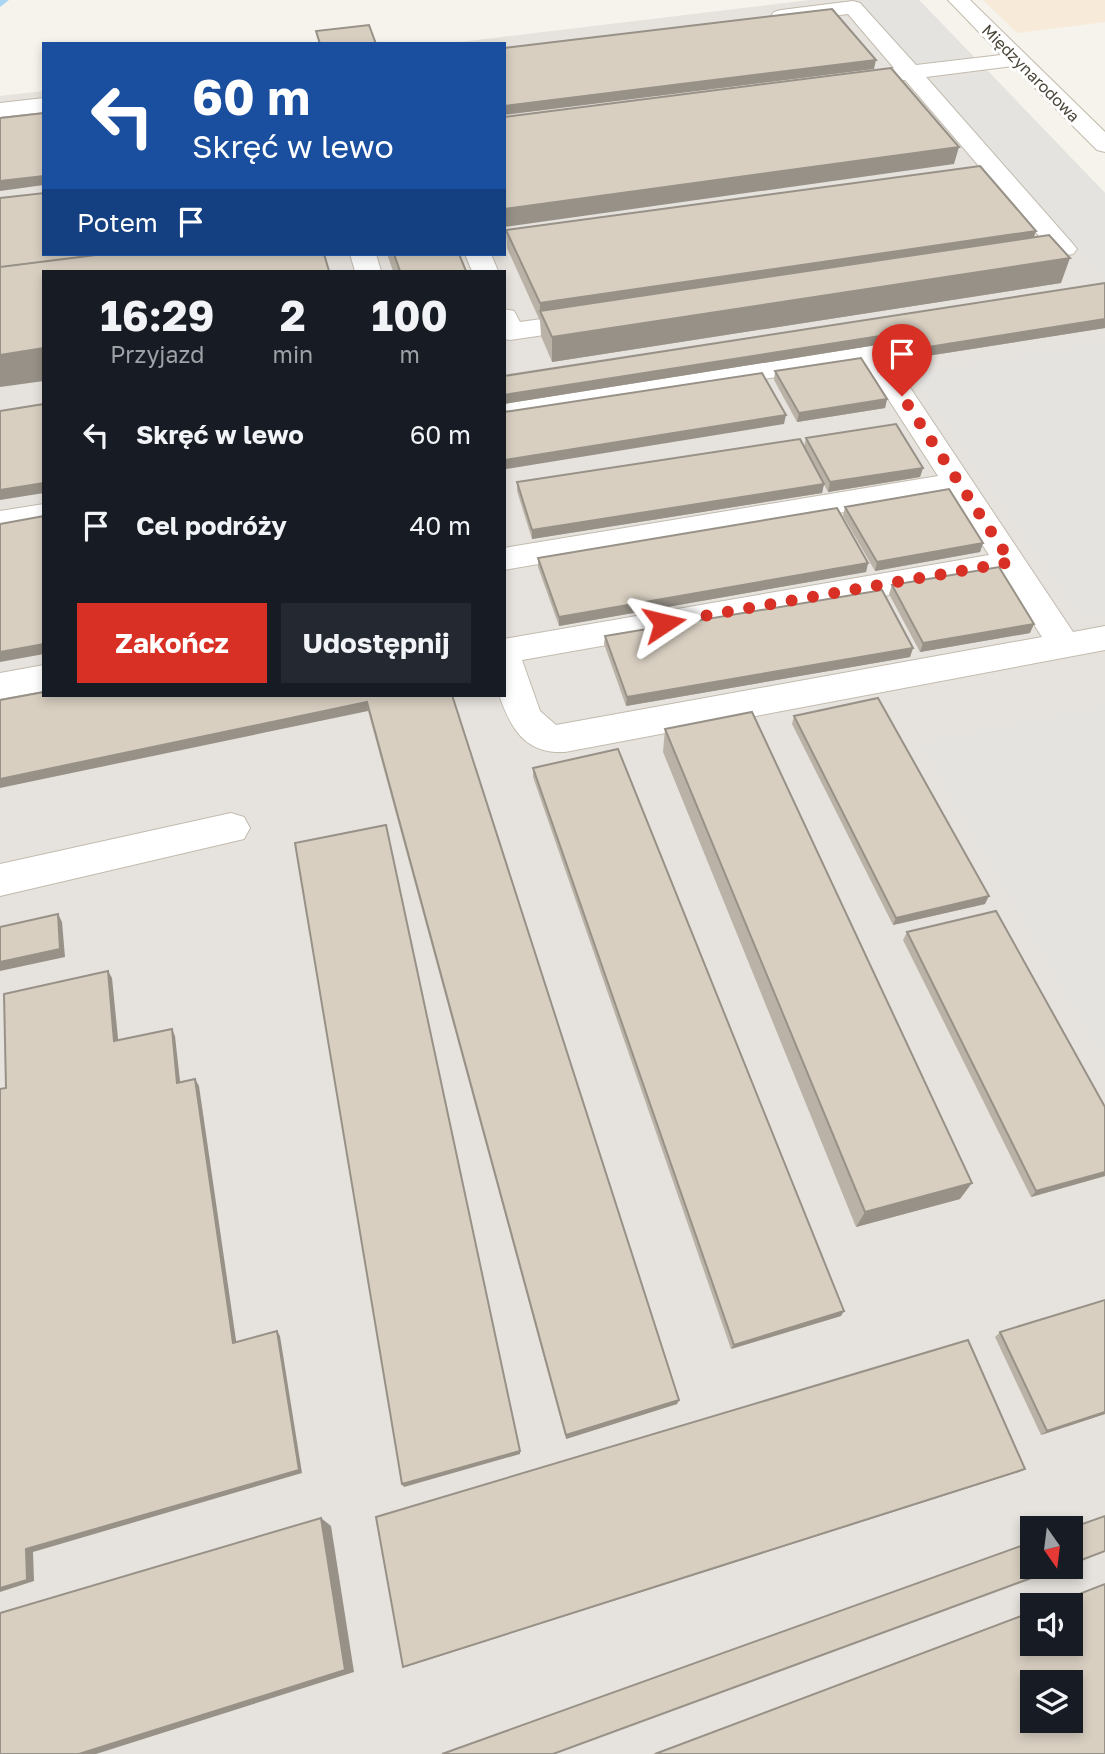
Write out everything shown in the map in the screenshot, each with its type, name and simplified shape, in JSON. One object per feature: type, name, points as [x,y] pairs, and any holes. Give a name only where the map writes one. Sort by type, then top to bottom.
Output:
[{"type":"street","name":"Międzynarodowa","points":[[958,0],[1105,145]]},
{"type":"street","points":[[759,18],[853,7],[1064,249],[981,262]]},
{"type":"street","points":[[869,78],[1018,59]]},
{"type":"street","points":[[0,110],[42,104]]},
{"type":"street","points":[[967,173],[994,169]]},
{"type":"street","points":[[506,322],[510,332],[621,315]]},
{"type":"street","points":[[506,411],[873,353],[1065,646]]},
{"type":"street","points":[[506,559],[959,483]]},
{"type":"street","points":[[0,521],[42,514]]},
{"type":"street","points":[[506,651],[1011,562]]},
{"type":"street","points":[[506,663],[525,718],[548,739],[1105,638]]},
{"type":"street","points":[[0,686],[42,678]]},
{"type":"street","points":[[0,880],[231,828]]},
{"type":"shaded area","points":[[809,0],[919,0],[1105,193],[1105,1754],[0,1754],[0,96],[42,91],[42,256],[506,256],[506,42],[461,42]]},
{"type":"shaded area","points":[[855,0],[919,0],[976,59],[913,66]]},
{"type":"shaded area","points":[[983,0],[1105,0],[1105,22],[1017,33]]},
{"type":"shaded area","points":[[989,72],[1105,193],[1105,281],[926,80]]},
{"type":"shaded area","points":[[1105,342],[1105,615],[1083,619],[910,374]]},
{"type":"shaded area","points":[[1105,706],[1105,1060],[920,743]]},
{"type":"building","points":[[832,9],[876,60],[506,106],[506,48]]},
{"type":"building","points":[[369,25],[375,42],[319,42],[316,31]]},
{"type":"building","points":[[891,68],[959,147],[506,209],[506,117]]},
{"type":"building","points":[[42,113],[42,176],[0,181],[0,118]]},
{"type":"building","points":[[980,166],[1036,231],[540,303],[506,230]]},
{"type":"building","points":[[42,193],[42,256],[88,256],[0,267],[0,198]]},
{"type":"building","points":[[1049,235],[1070,258],[552,337],[540,311]]},
{"type":"building","points":[[88,256],[325,256],[329,270],[42,270],[42,348],[0,355],[0,267]]},
{"type":"building","points":[[395,256],[460,256],[466,270],[400,270]]},
{"type":"building","points":[[1105,283],[1105,319],[897,352],[886,335],[506,395],[506,376]]},
{"type":"building","points":[[861,358],[887,399],[799,413],[775,371]]},
{"type":"building","points":[[762,373],[786,415],[506,460],[506,412]]},
{"type":"building","points":[[42,404],[42,483],[0,490],[0,411]]},
{"type":"building","points":[[896,424],[923,468],[830,482],[806,438]]},
{"type":"building","points":[[800,439],[824,484],[532,530],[517,482]]},
{"type":"building","points":[[949,489],[983,543],[877,562],[845,507]]},
{"type":"building","points":[[837,508],[868,563],[559,617],[538,558]]},
{"type":"building","points":[[42,516],[42,644],[0,652],[0,524]]},
{"type":"building","points":[[999,567],[1034,624],[923,643],[892,585]]},
{"type":"building","points":[[882,590],[913,648],[627,697],[605,636]]},
{"type":"building","points":[[42,692],[42,697],[453,697],[679,1400],[566,1435],[367,702],[0,779],[0,700]]},
{"type":"building","points":[[878,698],[989,896],[896,918],[794,716]]},
{"type":"building","points":[[752,712],[972,1183],[865,1212],[665,729]]},
{"type":"building","points":[[618,749],[844,1311],[734,1345],[533,768]]},
{"type":"building","points":[[386,825],[520,1451],[402,1484],[295,843]]},
{"type":"building","points":[[996,911],[1105,1107],[1105,1172],[1036,1191],[907,932]]},
{"type":"building","points":[[58,914],[60,949],[0,962],[0,927]]},
{"type":"building","points":[[108,971],[114,1041],[172,1029],[177,1083],[195,1079],[233,1343],[277,1331],[299,1470],[26,1549],[27,1580],[0,1588],[0,1089],[6,1088],[4,994]]},
{"type":"building","points":[[1105,1300],[1105,1412],[1047,1431],[1000,1332]]},
{"type":"building","points":[[968,1340],[1025,1469],[403,1667],[376,1517]]},
{"type":"building","points":[[1105,1516],[1105,1551],[1083,1559],[1083,1524]]},
{"type":"building","points":[[321,1518],[345,1670],[79,1754],[0,1754],[0,1613]]},
{"type":"building","points":[[1020,1546],[1020,1579],[1029,1579],[553,1754],[442,1754]]},
{"type":"building","points":[[1105,1584],[1105,1754],[655,1754],[1020,1617],[1020,1656],[1083,1656],[1082,1593]]},
{"type":"waterway","points":[[0,4],[5,0]]},
{"type":"route","points":[[664,623],[1011,562],[902,396]]}]
